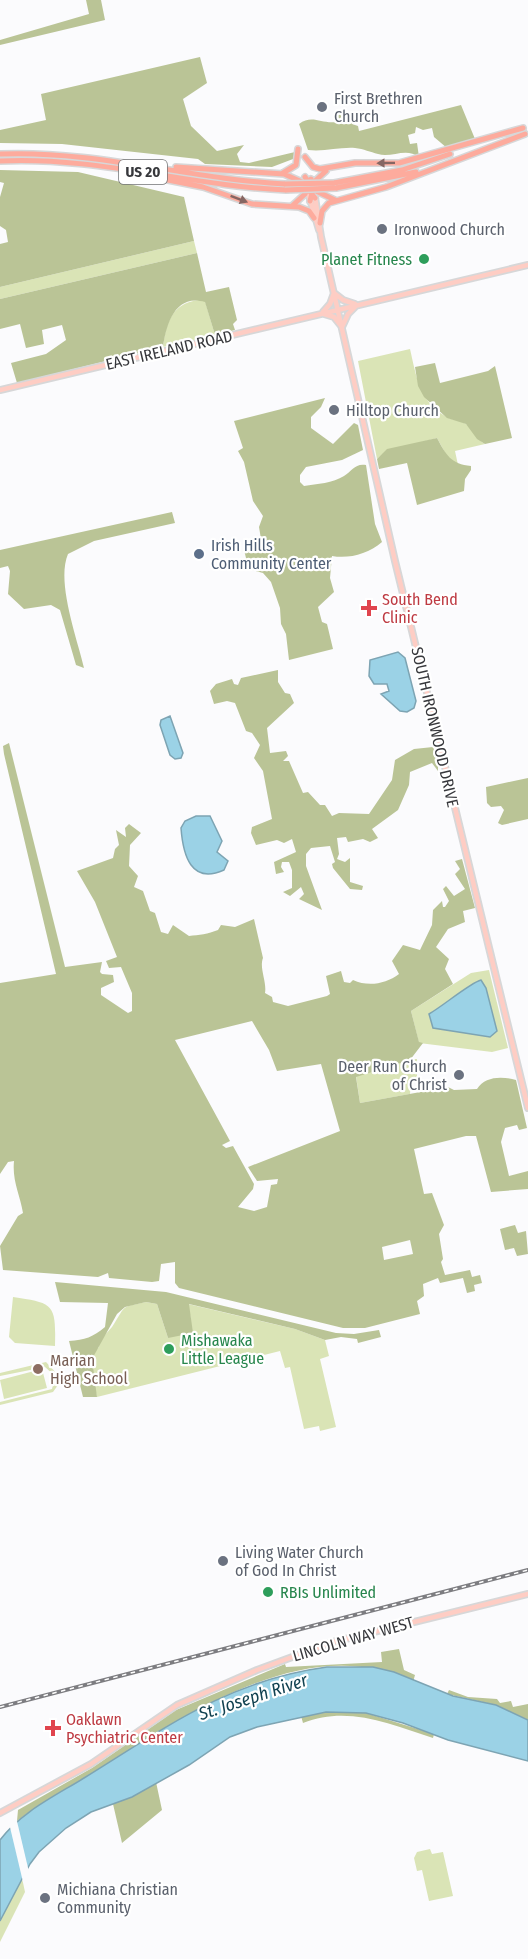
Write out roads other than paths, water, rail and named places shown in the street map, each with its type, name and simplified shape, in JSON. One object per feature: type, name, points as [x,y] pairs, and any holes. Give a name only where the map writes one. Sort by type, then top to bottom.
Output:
[{"type":"highway","points":[[305,157],[315,168],[414,160],[526,130]]},
{"type":"highway","points":[[320,223],[325,206],[397,183],[526,130]]},
{"type":"highway","name":"US 20","points":[[0,161],[46,160],[231,186],[335,185],[402,170],[526,130]]},
{"type":"highway","points":[[278,173],[293,168],[297,161],[298,149]]},
{"type":"highway","name":"US 20","points":[[0,154],[62,155],[285,187]]},
{"type":"highway","points":[[127,163],[278,173],[296,178],[331,199],[342,199]]},
{"type":"highway","points":[[101,166],[203,187],[252,204],[305,209],[314,218]]},
{"type":"highway","points":[[287,207],[299,201],[318,175],[333,168]]},
{"type":"highway","points":[[308,178],[313,200]]},
{"type":"main road","points":[[313,200],[314,218],[321,237]]},
{"type":"main road","points":[[313,200],[320,223],[321,237]]},
{"type":"main road","name":"SOUTH IRONWOOD DRIVE","points":[[321,237],[395,559],[528,1108]]},
{"type":"main road","name":"EAST IRELAND ROAD","points":[[0,390],[528,265]]},
{"type":"main road","points":[[334,293],[346,302],[357,305],[348,314],[342,327],[333,317],[321,314],[330,304],[334,293]]},
{"type":"main road","name":"LINCOLN WAY WEST","points":[[0,1814],[91,1764],[177,1705],[256,1670],[333,1642],[528,1594]]},
{"type":"water","points":[[398,652],[405,658],[416,701],[414,708],[407,712],[400,711],[381,694],[389,691],[387,684],[374,684],[369,676],[370,660]]},
{"type":"water","points":[[170,716],[183,753],[181,758],[175,759],[170,755],[160,725],[161,720]]},
{"type":"water","points":[[196,816],[210,816],[222,841],[217,852],[228,861],[224,870],[204,874],[191,865],[184,848],[181,828],[185,821]]},
{"type":"water","points":[[481,980],[486,988],[497,1031],[490,1037],[433,1028],[429,1014],[470,985]]},
{"type":"water","name":"St. Joseph River","points":[[327,1667],[373,1667],[394,1672],[453,1696],[496,1705],[528,1720],[528,1761],[448,1740],[403,1723],[366,1713],[326,1712],[257,1727],[230,1737],[189,1765],[132,1797],[91,1812],[66,1828],[39,1852],[30,1864],[0,1921],[0,1840],[28,1813],[142,1741],[199,1709],[259,1683],[292,1673]]},
{"type":"railway","points":[[0,1707],[528,1570]]},
{"type":"place","name":"First Brethren Church","points":[[322,107]]},
{"type":"place","name":"Ironwood Church","points":[[382,229]]},
{"type":"place","name":"Planet Fitness","points":[[424,259]]},
{"type":"place","name":"Hilltop Church","points":[[334,410]]},
{"type":"place","name":"Irish Hills Community Center","points":[[199,554]]},
{"type":"place","name":"South Bend Clinic","points":[[369,608]]},
{"type":"place","name":"Deer Run Church of Christ","points":[[459,1075]]},
{"type":"place","name":"Mishawaka Little League","points":[[169,1349]]},
{"type":"place","name":"Marian High School","points":[[38,1369]]},
{"type":"place","name":"Living Water Church of God In Christ","points":[[223,1561]]},
{"type":"place","name":"RBIs Unlimited","points":[[268,1592]]},
{"type":"place","name":"Oaklawn Psychiatric Center","points":[[53,1728]]},
{"type":"place","name":"Michiana Christian Community","points":[[45,1898]]}]
